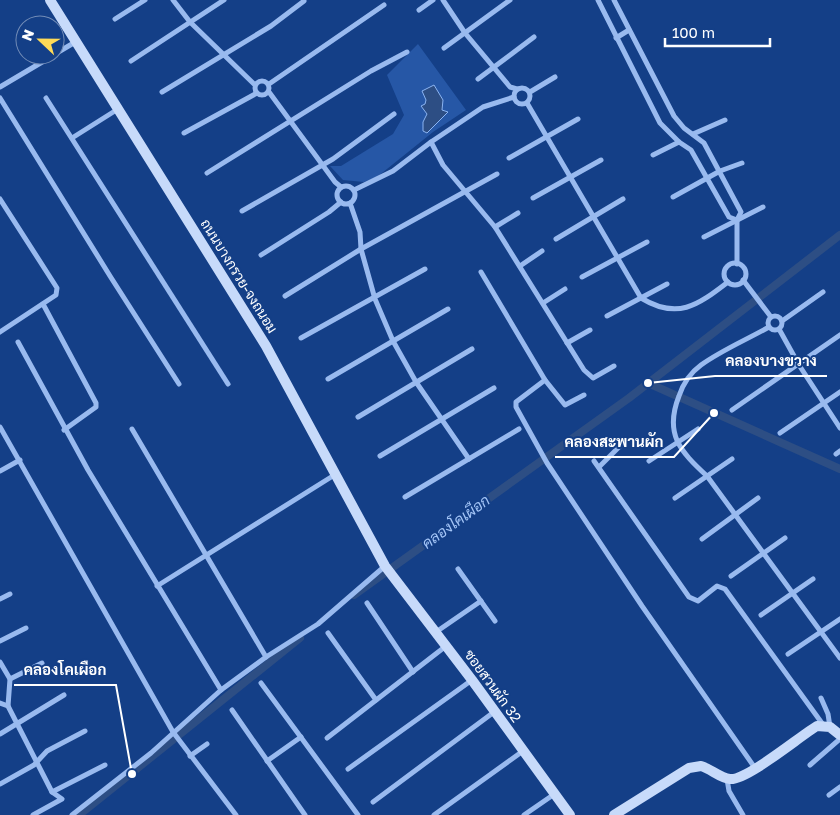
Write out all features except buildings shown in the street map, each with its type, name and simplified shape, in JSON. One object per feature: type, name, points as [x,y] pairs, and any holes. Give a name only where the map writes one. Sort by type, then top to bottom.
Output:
[{"type":"street","name":"ถนนบางกรวย-จงถนอม","points":[[50,0],[266,346],[387,570]]},
{"type":"street","points":[[115,19],[145,0]]},
{"type":"street","points":[[173,0],[190,22],[255,85],[256,93]]},
{"type":"street","points":[[131,61],[224,0]]},
{"type":"street","points":[[419,10],[432,0]]},
{"type":"street","points":[[443,0],[465,33],[510,87],[517,89],[525,88],[530,92]]},
{"type":"street","points":[[444,48],[510,0]]},
{"type":"street","points":[[598,0],[660,123],[679,142],[691,150],[729,217],[737,221]]},
{"type":"street","points":[[614,0],[674,116],[684,128],[704,143],[741,212],[737,221],[737,264]]},
{"type":"street","points":[[162,92],[271,26],[304,1]]},
{"type":"street","points":[[269,84],[384,5]]},
{"type":"street","points":[[616,38],[629,30]]},
{"type":"street","points":[[478,79],[534,37]]},
{"type":"street","points":[[65,49],[77,41]]},
{"type":"street","points":[[207,173],[363,76],[407,52]]},
{"type":"street","points":[[0,88],[38,65]]},
{"type":"street","points":[[530,92],[556,77]]},
{"type":"street","points":[[255,85],[262,82],[269,84]]},
{"type":"street","points":[[269,84],[269,92],[322,166],[341,187],[350,186],[354,190],[354,199],[350,204]]},
{"type":"street","points":[[514,97],[517,89]]},
{"type":"street","points":[[184,133],[256,93],[262,95],[269,92]]},
{"type":"street","points":[[527,103],[530,92]]},
{"type":"street","points":[[514,97],[519,103],[527,103]]},
{"type":"street","points":[[354,190],[393,171],[431,142],[483,107],[514,97]]},
{"type":"street","points":[[0,98],[179,384]]},
{"type":"street","points":[[46,98],[228,384]]},
{"type":"street","points":[[527,103],[641,298],[656,307],[675,310],[695,305],[728,282]]},
{"type":"street","points":[[72,138],[119,109]]},
{"type":"street","points":[[242,211],[322,166],[394,114]]},
{"type":"street","points":[[509,158],[578,119]]},
{"type":"street","points":[[693,134],[725,120]]},
{"type":"street","points":[[431,142],[443,165],[494,227],[589,376],[598,376],[614,366]]},
{"type":"street","points":[[653,155],[679,142]]},
{"type":"street","points":[[533,198],[601,160]]},
{"type":"street","points":[[673,197],[720,171],[742,163]]},
{"type":"street","points":[[285,296],[361,249],[498,174]]},
{"type":"street","points":[[341,187],[337,194],[341,202]]},
{"type":"street","points":[[0,199],[57,288],[56,295],[0,332]]},
{"type":"street","points":[[556,239],[622,199]]},
{"type":"street","points":[[341,202],[350,204]]},
{"type":"street","points":[[261,256],[329,212],[341,202]]},
{"type":"street","points":[[350,204],[360,232],[361,249],[374,299],[393,342],[416,382],[469,459]]},
{"type":"street","points":[[704,237],[764,207]]},
{"type":"street","points":[[494,227],[518,213]]},
{"type":"street","points":[[582,277],[647,242]]},
{"type":"street","points":[[520,266],[542,251]]},
{"type":"street","points":[[743,280],[738,284],[728,282],[724,276],[725,269],[730,264],[737,264],[744,270],[743,280],[770,317]]},
{"type":"street","points":[[301,338],[425,269]]},
{"type":"street","points":[[481,272],[546,380],[565,405],[584,395]]},
{"type":"street","points":[[607,316],[667,284]]},
{"type":"street","points":[[543,303],[565,288]]},
{"type":"street","points":[[823,292],[782,321],[779,329],[823,404],[840,428]]},
{"type":"street","points":[[43,304],[96,403],[96,407],[64,430]]},
{"type":"street","points":[[328,379],[448,309]]},
{"type":"street","points":[[770,317],[779,316],[782,321]]},
{"type":"street","points":[[769,327],[770,317]]},
{"type":"street","points":[[769,327],[774,330],[779,329]]},
{"type":"street","points":[[769,327],[701,366],[689,376],[674,408],[672,421],[677,442],[685,455],[707,476],[762,554],[794,592],[840,658]]},
{"type":"street","points":[[567,343],[590,330]]},
{"type":"street","points":[[732,410],[840,335]]},
{"type":"street","points":[[18,342],[64,430],[221,690]]},
{"type":"street","points":[[358,417],[472,349]]},
{"type":"street","points":[[546,380],[516,402],[516,407],[546,463],[642,606],[755,768]]},
{"type":"street","points":[[380,456],[494,388]]},
{"type":"street","points":[[780,433],[840,392]]},
{"type":"street","points":[[0,427],[174,733],[236,815]]},
{"type":"street","points":[[132,429],[266,657]]},
{"type":"street","points":[[405,497],[519,429]]},
{"type":"street","points":[[649,461],[698,429]]},
{"type":"street","points":[[599,467],[624,442]]},
{"type":"street","points":[[0,471],[20,460]]},
{"type":"street","points":[[594,460],[689,597],[698,600],[717,586],[724,589],[827,727],[840,735]]},
{"type":"street","points":[[675,498],[732,460]]},
{"type":"street","points":[[157,586],[205,554],[336,474]]},
{"type":"street","points":[[702,539],[758,498]]},
{"type":"street","points":[[731,576],[785,538]]},
{"type":"street","points":[[458,569],[494,621]]},
{"type":"street","points":[[72,815],[151,753],[221,690],[266,657],[318,624],[387,570]]},
{"type":"street","name":"ซอยสวนผัก 32","points":[[387,570],[447,646],[570,815]]},
{"type":"street","points":[[761,615],[813,579]]},
{"type":"street","points":[[0,599],[10,594]]},
{"type":"street","points":[[436,632],[481,602]]},
{"type":"street","points":[[367,603],[414,672]]},
{"type":"street","points":[[788,654],[840,619]]},
{"type":"street","points":[[0,641],[26,628]]},
{"type":"street","points":[[328,633],[376,700]]},
{"type":"street","points":[[327,738],[447,646]]},
{"type":"street","points":[[0,662],[10,680],[8,706]]},
{"type":"street","points":[[10,680],[42,663]]},
{"type":"street","points":[[348,769],[472,680]]},
{"type":"street","points":[[261,683],[358,815]]},
{"type":"street","points":[[0,734],[64,695]]},
{"type":"street","points":[[822,698],[828,714],[827,727]]},
{"type":"street","points":[[0,702],[8,706],[18,723],[52,792],[62,799],[33,815]]},
{"type":"street","points":[[232,710],[305,815]]},
{"type":"street","points":[[372,802],[494,712]]},
{"type":"street","points":[[614,815],[697,766],[708,768],[727,779],[742,776],[812,730],[827,727]]},
{"type":"street","points":[[0,784],[34,765],[36,760],[47,752],[85,731]]},
{"type":"street","points":[[267,761],[301,737]]},
{"type":"street","points":[[810,765],[840,739]]},
{"type":"street","points":[[190,756],[207,744]]},
{"type":"street","points":[[434,815],[523,751]]},
{"type":"street","points":[[52,792],[104,765]]},
{"type":"street","points":[[727,779],[729,791],[743,815]]},
{"type":"street","points":[[829,795],[840,787]]},
{"type":"street","points":[[524,815],[553,794]]},
{"type":"shaded area","points":[[418,44],[466,110],[433,132],[377,177],[364,182],[343,180],[330,166],[341,166],[393,134],[404,115],[387,75]]},
{"type":"shaded area","points":[[434,85],[443,100],[442,110],[448,112],[427,133],[423,131],[423,122],[427,114],[421,106],[425,104],[426,100],[422,91]]},
{"type":"waterway","name":"คลองโคเผือก","points":[[354,595],[629,398],[840,235]]},
{"type":"waterway","points":[[648,383],[840,469]]},
{"type":"waterway","name":"คลองโคเผือก","points":[[79,815],[300,638]]},
{"type":"place","name":"คลองบางขวาง","points":[[648,383]]},
{"type":"place","name":"คลองสะพานผัก","points":[[714,413]]},
{"type":"place","name":"คลองโคเผือก","points":[[132,774]]}]
